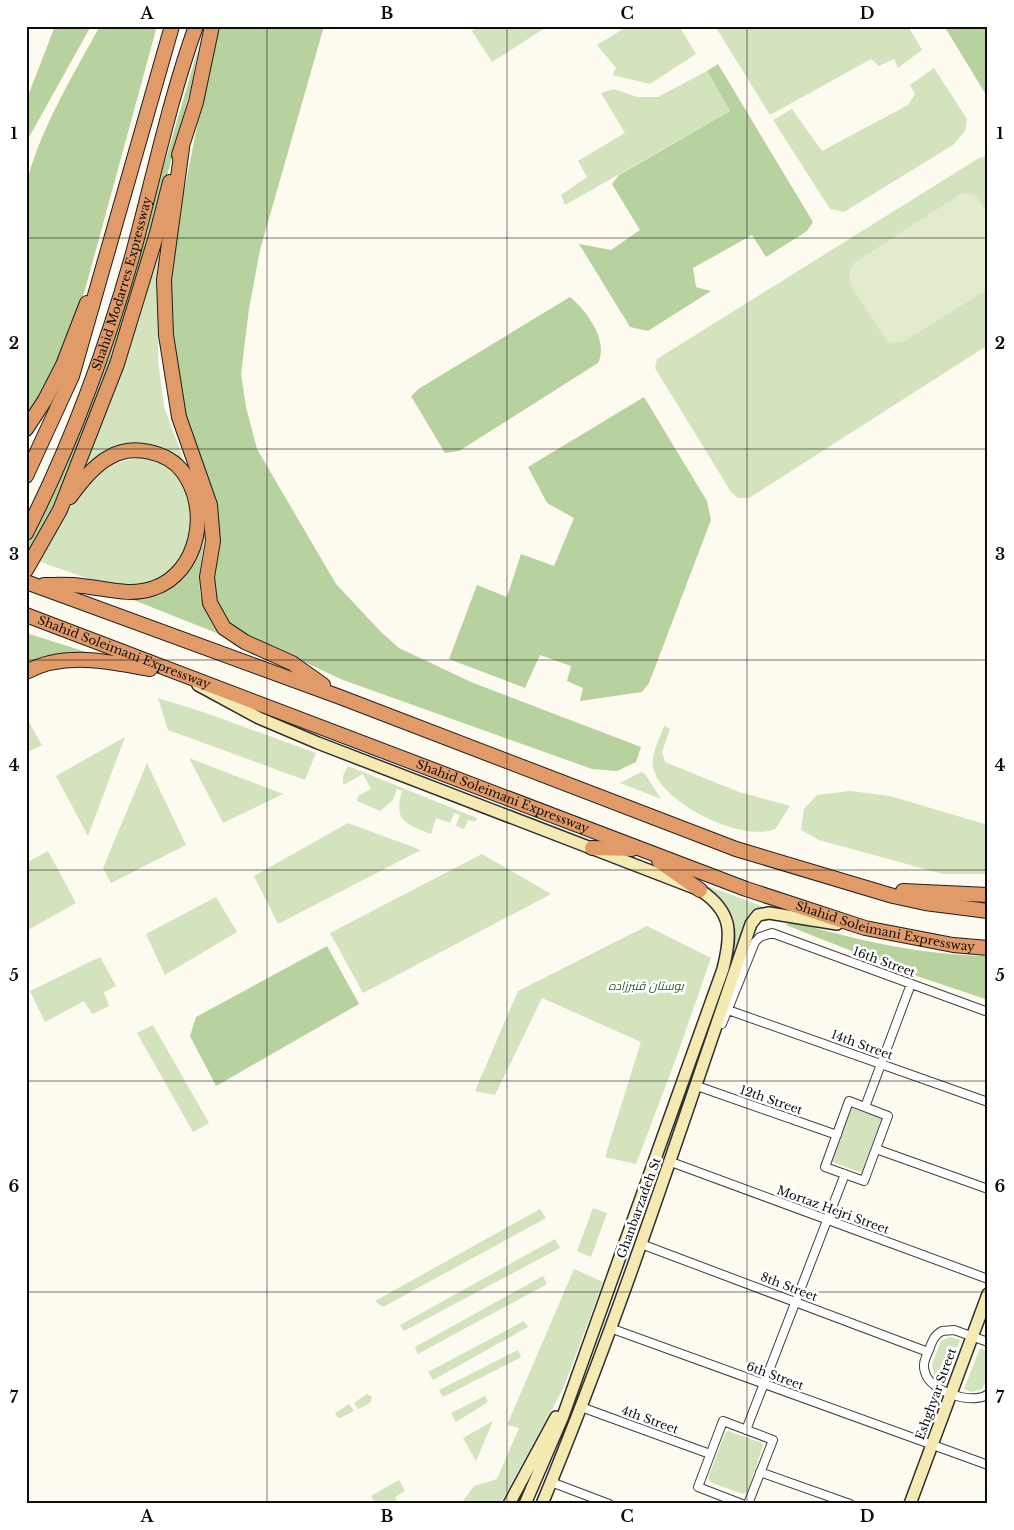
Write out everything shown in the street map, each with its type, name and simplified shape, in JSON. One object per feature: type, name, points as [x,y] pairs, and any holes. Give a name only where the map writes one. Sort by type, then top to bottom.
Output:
[{"type":"highway","name":"Shahid Modarres Expressway","points":[[26,476],[72,376],[100,284],[172,26]]},
{"type":"highway","name":"Shahid Modarres Expressway","points":[[26,533],[76,424],[99,363],[132,256],[196,26]]},
{"type":"highway","points":[[30,584],[26,571],[60,510],[117,364],[157,233],[170,179],[196,102],[212,26]]},
{"type":"highway","points":[[182,148],[164,280],[166,335],[179,417],[210,505],[213,542],[207,577],[210,603],[224,628],[245,642],[292,663],[340,697]]},
{"type":"highway","points":[[26,429],[45,400],[63,365],[81,316],[100,284]]},
{"type":"highway","points":[[30,584],[82,586],[128,592],[152,589],[174,579],[182,570],[196,538],[196,509],[182,472],[172,463],[146,451],[127,451],[109,457],[87,477],[60,510]]},
{"type":"highway","points":[[30,584],[340,697],[736,849],[925,903],[988,910]]},
{"type":"highway","name":"Shahid Soleimani Expressway","points":[[26,615],[746,888],[866,928],[953,945],[988,948]]},
{"type":"highway","points":[[26,672],[41,664],[69,660],[107,662],[180,674]]},
{"type":"highway","points":[[592,848],[643,849],[700,890]]},
{"type":"highway","points":[[865,887],[988,896]]},
{"type":"main road","points":[[180,674],[224,701],[259,718],[700,890]]},
{"type":"main road","name":"Ghanbarzadeh St","points":[[525,1504],[577,1378],[723,969],[729,930],[723,911],[711,898],[700,890]]},
{"type":"main road","points":[[699,1081],[717,1021],[752,924],[758,915],[769,913],[866,928]]},
{"type":"main road","name":"Ghanbarzadeh St","points":[[542,1504],[582,1408],[699,1081]]},
{"type":"main road","name":"Eshghyar Street","points":[[910,1504],[988,1294]]},
{"type":"main road","points":[[508,1504],[577,1378]]},
{"type":"street","name":"Ghanbarzadeh St","points":[[699,1081],[755,942],[760,937],[772,933]]},
{"type":"street","name":"16th Street","points":[[772,933],[988,1012]]},
{"type":"street","points":[[865,1107],[911,984]]},
{"type":"street","name":"14th Street","points":[[728,1010],[988,1102]]},
{"type":"street","name":"12th Street","points":[[699,1081],[837,1135]]},
{"type":"street","points":[[850,1101],[865,1107],[888,1116],[864,1181],[825,1167],[850,1101]]},
{"type":"street","points":[[876,1148],[988,1189]]},
{"type":"street","name":"Mortaz Hejri Street","points":[[671,1162],[988,1279]]},
{"type":"street","points":[[746,1430],[846,1174]]},
{"type":"street","name":"8th Street","points":[[641,1244],[928,1352]]},
{"type":"street","name":"6th Street","points":[[610,1328],[988,1465]]},
{"type":"street","points":[[988,1342],[954,1330],[942,1331],[935,1336],[924,1368],[927,1379],[935,1386],[951,1393],[970,1400],[976,1400],[988,1394]]},
{"type":"street","name":"4th Street","points":[[582,1408],[710,1454]]},
{"type":"street","points":[[742,1504],[722,1500],[698,1487],[723,1420],[773,1440],[748,1504]]},
{"type":"street","points":[[760,1472],[850,1504]]},
{"type":"street","points":[[551,1482],[609,1504]]},
{"type":"green space","points":[[55,26],[91,26],[28,139],[26,101]]},
{"type":"green space","points":[[100,26],[157,26],[85,290],[47,389],[26,420],[26,185],[48,124]]},
{"type":"green space","points":[[217,26],[324,26],[260,250],[249,309],[241,374],[246,407],[257,449],[336,584],[381,632],[399,648],[471,682],[641,747],[636,762],[617,771],[592,769],[343,680],[298,659],[253,642],[231,626],[216,606],[212,590],[219,525],[213,492],[200,463],[183,411],[173,365],[171,287],[176,232]]},
{"type":"green space","points":[[479,26],[548,26],[492,62],[472,31]]},
{"type":"green space","points":[[628,26],[679,26],[696,54],[650,84],[613,75],[616,68],[597,45]]},
{"type":"green space","points":[[715,26],[908,26],[922,50],[898,68],[894,59],[879,66],[871,59],[770,115]]},
{"type":"green space","points":[[951,26],[988,26],[988,98],[946,29]]},
{"type":"green space","points":[[198,49],[191,87],[135,294],[72,470],[26,559],[26,542],[59,478],[93,400],[108,357]]},
{"type":"green space","points":[[718,64],[813,222],[807,231],[766,257],[752,235],[693,268],[696,287],[711,291],[648,331],[630,327],[579,244],[611,250],[640,230],[612,184],[619,175],[730,111],[707,71]]},
{"type":"green space","points":[[934,68],[967,119],[965,131],[953,145],[844,212],[830,209],[773,120],[792,109],[822,151],[908,105],[915,94],[910,85]]},
{"type":"green space","points":[[707,71],[730,111],[565,205],[561,195],[587,177],[578,161],[625,133],[601,93],[614,89],[637,97],[658,97]]},
{"type":"green space","points":[[988,156],[988,345],[749,498],[738,498],[731,492],[655,368],[657,359],[979,158]]},
{"type":"green space","points":[[962,193],[974,194],[988,213],[988,289],[903,342],[889,344],[852,288],[849,271],[855,262]]},
{"type":"green space","points":[[159,252],[158,360],[164,407],[197,495],[184,469],[135,444],[111,449],[76,483],[108,406]]},
{"type":"green space","points":[[570,297],[589,318],[598,336],[601,354],[598,363],[459,451],[445,453],[411,396],[420,388]]},
{"type":"green space","points":[[644,397],[707,501],[711,520],[649,683],[642,692],[580,701],[583,688],[567,681],[571,666],[540,655],[525,688],[449,659],[477,585],[507,597],[521,554],[554,566],[574,518],[547,503],[528,467]]},
{"type":"green space","points":[[142,458],[169,469],[185,490],[190,505],[189,538],[183,553],[174,566],[162,577],[146,583],[133,585],[91,579],[38,561],[67,511],[91,481],[106,469],[123,461]]},
{"type":"green space","points":[[205,517],[205,536],[199,582],[200,591],[205,608],[219,634],[131,599],[166,590],[186,575],[197,552]]},
{"type":"green space","points":[[26,633],[96,655],[51,656],[26,664]]},
{"type":"green space","points":[[158,698],[206,713],[316,753],[305,780],[168,730]]},
{"type":"green space","points":[[26,717],[42,745],[26,753]]},
{"type":"green space","points":[[664,726],[670,729],[662,752],[665,762],[739,792],[790,806],[775,829],[761,832],[724,825],[686,806],[671,794],[659,781],[653,767],[655,751]]},
{"type":"green space","points":[[125,737],[88,836],[56,776]]},
{"type":"green space","points":[[189,758],[283,794],[223,823]]},
{"type":"green space","points":[[147,763],[186,845],[111,883],[103,868]]},
{"type":"green space","points":[[348,766],[477,818],[475,822],[468,820],[464,829],[456,826],[460,815],[454,813],[450,823],[436,818],[431,834],[422,831],[408,824],[401,815],[399,809],[402,791],[397,789],[393,800],[380,811],[357,801],[358,796],[371,789],[363,774],[343,785],[343,776]]},
{"type":"green space","points":[[641,772],[645,774],[661,799],[620,783]]},
{"type":"green space","points":[[850,791],[890,796],[988,825],[988,874],[943,874],[819,840],[801,830],[804,809],[817,795]]},
{"type":"green space","points":[[348,823],[421,850],[278,924],[254,876]]},
{"type":"green space","points":[[48,851],[76,903],[26,931],[26,863]]},
{"type":"green space","points":[[482,854],[551,894],[363,993],[330,933]]},
{"type":"green space","points":[[690,880],[773,910],[766,910],[734,959],[734,930],[732,919],[727,910],[713,896]]},
{"type":"green space","points":[[216,897],[237,932],[165,975],[146,934]]},
{"type":"green space","points":[[791,921],[888,945],[938,953],[988,956],[988,1000],[902,971],[786,925]]},
{"type":"green space","name":"بوستان قنبرزاده","points":[[647,926],[711,958],[677,1056],[636,1164],[605,1157],[641,1042],[542,998],[495,1095],[475,1091],[518,991]]},
{"type":"green space","points":[[327,946],[359,1004],[216,1086],[190,1036],[196,1017]]},
{"type":"green space","points":[[100,957],[116,986],[104,992],[109,1006],[92,1014],[84,1001],[45,1022],[30,991]]},
{"type":"green space","points":[[153,1025],[209,1123],[193,1132],[137,1033]]},
{"type":"green space","points":[[852,1108],[882,1119],[862,1173],[832,1162]]},
{"type":"green space","points":[[593,1208],[607,1213],[591,1257],[577,1251]]},
{"type":"green space","points":[[540,1209],[546,1218],[383,1307],[375,1301]]},
{"type":"green space","points":[[555,1239],[560,1248],[404,1331],[400,1325]]},
{"type":"green space","points":[[574,1269],[603,1282],[563,1389],[500,1504],[467,1504],[463,1501],[474,1486],[497,1479],[519,1428],[507,1425]]},
{"type":"green space","points":[[543,1276],[547,1284],[418,1354],[415,1347]]},
{"type":"green space","points":[[524,1321],[528,1327],[433,1380],[428,1372]]},
{"type":"green space","points":[[950,1337],[960,1340],[944,1382],[934,1375],[932,1364],[941,1341]]},
{"type":"green space","points":[[980,1348],[988,1351],[988,1377],[982,1389],[972,1392],[964,1389]]},
{"type":"green space","points":[[518,1350],[521,1357],[443,1397],[439,1390]]},
{"type":"green space","points":[[367,1394],[372,1397],[370,1403],[358,1409],[354,1403]]},
{"type":"green space","points":[[485,1396],[488,1402],[456,1422],[451,1413]]},
{"type":"green space","points":[[349,1404],[354,1411],[340,1418],[337,1417],[335,1413]]},
{"type":"green space","points":[[493,1421],[476,1461],[463,1438]]},
{"type":"green space","points":[[728,1431],[762,1443],[763,1446],[748,1491],[743,1494],[712,1483],[708,1478],[725,1433]]},
{"type":"green space","points":[[399,1480],[405,1491],[395,1497],[398,1504],[389,1504],[387,1501],[376,1504],[371,1496]]}]
